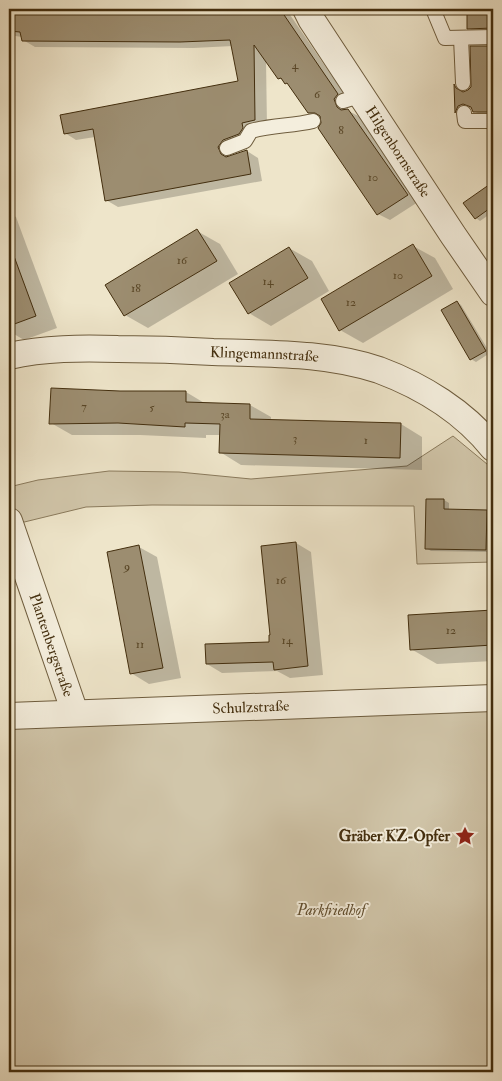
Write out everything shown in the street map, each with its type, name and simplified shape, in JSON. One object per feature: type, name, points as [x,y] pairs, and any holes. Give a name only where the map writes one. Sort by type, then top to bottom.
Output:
[{"type":"street","name":"Hilgenbornstraße","points":[[306,9],[353,99],[453,235],[493,293]]},
{"type":"street","name":"Klingemannstraße","points":[[9,356],[49,349],[88,348],[297,355],[348,362],[378,370],[416,386],[491,440]]},
{"type":"street","name":"Plantenbergstraße","points":[[9,521],[75,713]]},
{"type":"street","name":"Schulzstraße","points":[[9,716],[493,698]]},
{"type":"lane","points":[[433,9],[445,38],[493,37]]},
{"type":"lane","points":[[461,38],[463,83]]},
{"type":"lane","points":[[464,113],[464,121],[493,121]]},
{"type":"lane","points":[[227,148],[245,141],[251,131],[259,128],[313,121]]},
{"type":"green space","points":[[453,436],[493,469],[493,562],[417,564],[414,506],[152,505],[86,507],[12,525],[9,517],[9,487],[38,480],[109,471],[179,472],[251,479],[407,466]]},
{"type":"green space","name":"Parkfriedhof","points":[[493,700],[493,1072],[9,1072],[9,717]]},
{"type":"building","points":[[9,9],[280,9],[338,94],[334,99],[337,107],[341,110],[348,109],[408,195],[377,215],[318,128],[321,123],[320,116],[315,113],[308,113],[287,83],[285,84],[281,78],[278,79],[254,45],[255,120],[242,123],[243,128],[239,134],[223,140],[218,147],[221,154],[226,157],[247,150],[251,174],[105,201],[93,129],[64,134],[60,115],[238,81],[230,40],[180,42],[22,41],[20,32],[9,31]]},
{"type":"building","points":[[467,9],[493,9],[493,28],[467,29]]},
{"type":"building","points":[[470,46],[493,46],[493,112],[473,112],[471,107],[463,104],[458,106],[455,113],[454,84],[456,88],[463,92],[471,87]]},
{"type":"building","points":[[493,182],[493,206],[475,219],[463,203]]},
{"type":"building","points":[[197,229],[217,261],[124,316],[105,285]]},
{"type":"building","points":[[413,244],[432,276],[339,331],[321,299]]},
{"type":"building","points":[[289,247],[308,278],[248,314],[229,283]]},
{"type":"building","points":[[11,248],[36,316],[9,326],[9,249]]},
{"type":"building","points":[[457,301],[486,351],[470,360],[441,310]]},
{"type":"building","points":[[51,388],[186,391],[186,402],[250,404],[250,419],[401,423],[400,458],[219,453],[220,424],[185,423],[185,427],[118,423],[49,424]]},
{"type":"building","points":[[426,499],[444,499],[444,509],[487,510],[486,550],[425,549]]},
{"type":"building","points":[[296,542],[308,666],[274,670],[273,662],[206,664],[205,644],[269,642],[270,635],[261,546]]},
{"type":"building","points":[[139,545],[163,668],[130,674],[107,552]]},
{"type":"building","points":[[493,610],[493,645],[410,650],[408,615]]},
{"type":"place","name":"Gräber KZ-Opfer","points":[[465,836]]}]
